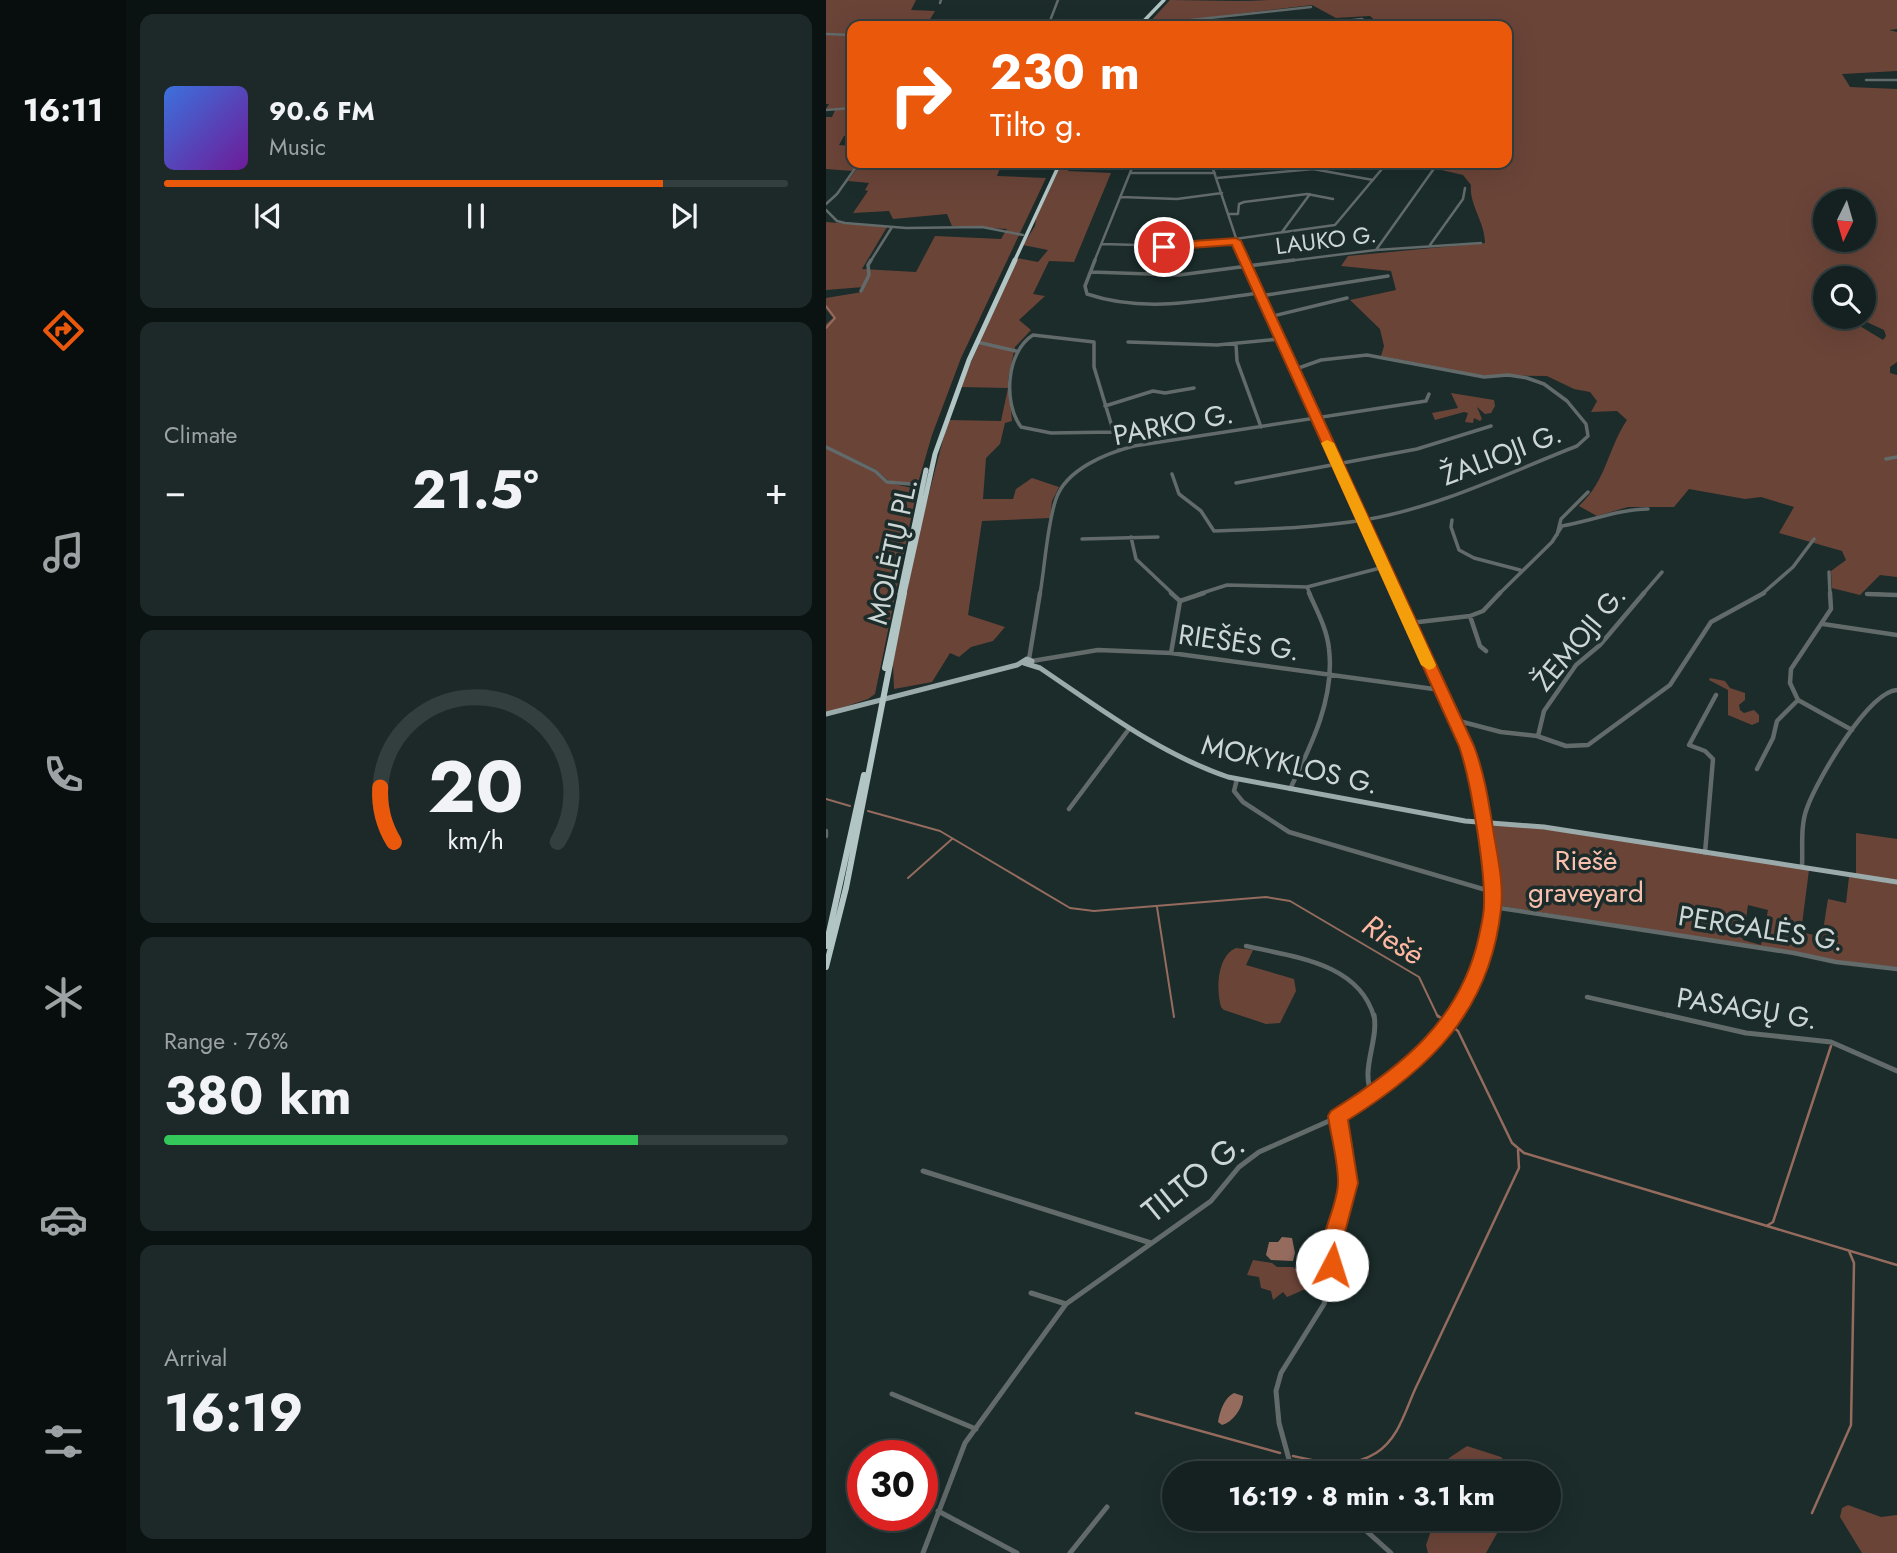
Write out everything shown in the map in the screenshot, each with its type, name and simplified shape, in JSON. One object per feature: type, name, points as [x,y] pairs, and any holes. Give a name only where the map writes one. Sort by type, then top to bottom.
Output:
[{"type":"highway","points":[[1146,21],[1166,0]]},
{"type":"highway","name":"MOLĖTŲ PL.","points":[[826,967],[846,888],[922,485],[956,381],[1056,168]]},
{"type":"highway","name":"MOLĖTŲ PL.","points":[[826,946],[929,477],[952,402],[1056,168]]},
{"type":"main road","points":[[826,713],[1029,662]]},
{"type":"main road","name":"MOKYKLOS G.","points":[[1029,662],[1129,729],[1181,760],[1237,779],[1465,821],[1544,827],[1897,882]]},
{"type":"street","points":[[1050,21],[1058,0]]},
{"type":"street","points":[[1189,21],[1311,7]]},
{"type":"street","points":[[1341,21],[1368,21]]},
{"type":"street","points":[[826,34],[847,35]]},
{"type":"street","points":[[1866,80],[1897,80]]},
{"type":"street","points":[[826,110],[847,108]]},
{"type":"street","points":[[826,204],[842,188],[856,168]]},
{"type":"street","points":[[1132,168],[1084,288],[1085,293],[1117,302],[1178,304],[1388,276]]},
{"type":"street","name":"TILTO G.","points":[[938,1511],[954,1464],[1066,1304],[1210,1200],[1239,1167],[1258,1152],[1338,1116],[1373,1095],[1407,1069],[1450,1023],[1465,1000],[1482,963],[1493,907],[1493,892],[1475,768],[1245,265],[1214,168]]},
{"type":"street","points":[[1102,244],[1175,246],[1235,240],[1337,224],[1383,168]]},
{"type":"street","points":[[1376,250],[1434,168]]},
{"type":"street","points":[[1130,173],[1216,175],[1313,169],[1373,180]]},
{"type":"street","points":[[1429,245],[1464,199],[1465,188]]},
{"type":"street","points":[[1121,197],[1177,199],[1222,194]]},
{"type":"street","points":[[1282,233],[1310,194]]},
{"type":"street","points":[[1227,214],[1238,214],[1240,204],[1310,194],[1333,199]]},
{"type":"street","points":[[826,210],[841,222],[892,227],[982,227],[1023,235]]},
{"type":"street","points":[[861,291],[869,275],[868,265],[892,227]]},
{"type":"street","name":"LAUKO G.","points":[[1091,272],[1179,275],[1376,250],[1480,243]]},
{"type":"street","points":[[1269,317],[1347,298]]},
{"type":"street","points":[[1113,432],[1054,432],[1029,430],[1020,426],[1015,420],[1010,389],[1016,351],[1030,336],[1093,341],[1094,367],[1119,450]]},
{"type":"street","points":[[1128,342],[1236,344],[1279,339]]},
{"type":"street","points":[[977,342],[1016,351]]},
{"type":"street","points":[[1236,344],[1238,361],[1261,427]]},
{"type":"street","name":"ŽALIOJI G.","points":[[1172,474],[1179,494],[1198,508],[1210,528],[1217,532],[1362,520],[1427,503],[1577,446],[1587,438],[1588,427],[1571,405],[1556,391],[1527,378],[1483,376],[1367,355],[1321,360],[1293,370]]},
{"type":"street","points":[[1105,406],[1153,391],[1194,388]]},
{"type":"street","name":"PARKO G.","points":[[1029,662],[1056,498],[1067,482],[1098,459],[1119,450],[1426,401],[1429,394]]},
{"type":"street","points":[[1236,484],[1422,448],[1491,426]]},
{"type":"street","points":[[826,447],[875,471],[887,482],[922,485]]},
{"type":"street","points":[[1886,460],[1897,457]]},
{"type":"street","points":[[1557,535],[1561,519],[1588,492]]},
{"type":"street","points":[[1410,623],[1469,616],[1483,611],[1557,535],[1562,526],[1597,520],[1634,509],[1647,509]]},
{"type":"street","points":[[1452,520],[1459,550],[1520,570]]},
{"type":"street","points":[[1131,537],[1136,559],[1180,601]]},
{"type":"street","points":[[1082,539],[1158,537]]},
{"type":"street","points":[[1455,720],[1476,722],[1497,732],[1538,736],[1579,749],[1637,712],[1680,675],[1709,624],[1717,617],[1747,604],[1798,564],[1814,539]]},
{"type":"street","points":[[1180,601],[1227,585],[1307,587],[1384,567]]},
{"type":"street","name":"ŽEMOJI G.","points":[[1538,736],[1544,711],[1576,665],[1600,645],[1662,572]]},
{"type":"street","points":[[1829,572],[1831,609],[1791,669],[1791,688],[1798,700],[1852,730]]},
{"type":"street","points":[[1290,789],[1320,720],[1327,693],[1328,647],[1307,587]]},
{"type":"street","points":[[1867,594],[1897,595]]},
{"type":"street","points":[[1171,653],[1180,601]]},
{"type":"street","points":[[1469,616],[1480,646],[1486,651]]},
{"type":"street","points":[[1823,624],[1897,635]]},
{"type":"street","name":"RIEŠĖS G.","points":[[1029,662],[1098,650],[1171,653],[1441,690]]},
{"type":"street","points":[[1802,867],[1807,808],[1852,730],[1881,695],[1897,690]]},
{"type":"street","points":[[1705,853],[1713,760],[1705,751],[1689,745],[1716,695]]},
{"type":"street","points":[[1757,769],[1773,738],[1777,721],[1798,700]]},
{"type":"street","points":[[1069,809],[1129,729]]},
{"type":"street","points":[[1237,779],[1234,791],[1240,799],[1289,832],[1493,892]]},
{"type":"street","name":"PERGALĖS G.","points":[[1493,907],[1794,953],[1836,962],[1897,969]]},
{"type":"street","points":[[1246,946],[1339,972],[1355,981],[1364,991],[1375,1021],[1368,1078],[1368,1087],[1373,1095]]},
{"type":"street","name":"PASAGŲ G.","points":[[1587,997],[1746,1033],[1831,1042],[1897,1071]]},
{"type":"street","points":[[1289,1461],[1279,1423],[1276,1391],[1281,1373],[1324,1304],[1330,1284],[1335,1232],[1348,1183],[1338,1116]]},
{"type":"street","points":[[923,1171],[1152,1243]]},
{"type":"street","points":[[1031,1293],[1066,1304]]},
{"type":"street","points":[[892,1394],[976,1429]]},
{"type":"street","points":[[1070,1553],[1107,1507]]},
{"type":"street","points":[[938,1511],[1017,1553]]},
{"type":"street","name":"TILTO G.","points":[[923,1553],[931,1531]]},
{"type":"street","points":[[1366,1531],[1391,1553]]},
{"type":"green space","points":[[826,0],[916,0],[911,10],[935,11],[929,21],[847,21],[847,136],[844,136],[839,145],[847,146],[847,168],[855,168],[853,171],[826,169],[826,117],[832,117],[835,110],[826,109],[829,104],[826,104]]},
{"type":"green space","points":[[1170,0],[1897,0],[1897,29],[1889,30],[1897,32],[1897,71],[1842,74],[1850,87],[1897,89],[1897,362],[1890,367],[1890,373],[1897,375],[1897,577],[1880,575],[1860,595],[1832,588],[1831,571],[1846,560],[1842,551],[1779,533],[1794,507],[1761,497],[1745,499],[1689,489],[1674,507],[1628,507],[1597,516],[1579,506],[1596,486],[1627,420],[1617,411],[1591,412],[1597,401],[1590,392],[1574,389],[1547,376],[1478,375],[1381,356],[1384,346],[1380,329],[1350,300],[1396,290],[1391,271],[1341,266],[1348,256],[1485,243],[1483,228],[1472,200],[1471,185],[1463,175],[1437,169],[1512,168],[1512,21],[1376,21],[1370,16],[1336,18],[1312,5],[1180,21],[1151,21]]},
{"type":"green space","points":[[857,168],[1000,168],[997,176],[1046,178],[961,358],[932,435],[918,483],[890,482],[875,469],[826,446],[826,324],[833,318],[826,309],[826,298],[862,292],[864,287],[826,290],[826,222],[887,227],[862,269],[916,272],[935,236],[1001,239],[1007,229],[952,226],[947,214],[893,219],[889,211],[853,213],[868,191],[865,190],[869,183],[848,181]]},
{"type":"green space","points":[[1060,168],[1069,168],[1068,171],[1111,173],[1074,262],[1049,261],[1033,294],[1045,296],[1019,320],[1031,330],[1015,347],[1008,379],[1012,421],[1005,423],[1000,444],[986,458],[983,499],[1013,499],[1016,489],[1032,478],[1059,487],[1052,501],[1050,518],[982,521],[968,615],[1005,627],[993,641],[971,647],[959,657],[950,653],[932,682],[894,689],[893,663],[918,536],[948,420],[1001,421],[1008,388],[960,387],[1017,258],[1038,262],[1048,250],[1023,245],[1035,226],[1036,218]]},
{"type":"green space","points":[[1451,393],[1494,400],[1495,406],[1491,413],[1485,414],[1477,407],[1482,419],[1480,421],[1474,418],[1473,423],[1465,422],[1468,413],[1464,412],[1435,420],[1432,413],[1458,408]]},
{"type":"green space","points":[[826,448],[872,470],[885,482],[917,489],[875,694],[868,699],[826,713]]},
{"type":"green space","points":[[1709,680],[1725,681],[1730,688],[1745,693],[1745,700],[1739,705],[1740,710],[1744,713],[1754,710],[1759,715],[1759,722],[1752,725],[1728,715],[1728,690]]},
{"type":"green space","name":"Riešė graveyard","points":[[1489,824],[1552,830],[1809,870],[1801,932],[1822,937],[1828,899],[1846,903],[1849,877],[1897,884],[1897,967],[1839,961],[1502,906],[1495,900],[1496,882],[1487,827]],"holes":[[[1748,905],[1768,910],[1761,945],[1743,940]]]},
{"type":"green space","points":[[1856,833],[1897,839],[1897,880],[1856,874]]},
{"type":"green space","points":[[1236,948],[1253,950],[1246,965],[1294,979],[1296,991],[1280,1023],[1266,1024],[1221,1007],[1219,974],[1225,958]]},
{"type":"green space","points":[[1253,1260],[1272,1263],[1277,1267],[1293,1267],[1307,1278],[1308,1288],[1287,1297],[1283,1292],[1273,1300],[1271,1291],[1261,1288],[1259,1277],[1247,1275]]},
{"type":"green space","points":[[1467,1446],[1501,1457],[1504,1461],[1447,1461]]},
{"type":"green space","points":[[1848,1505],[1881,1517],[1897,1515],[1897,1553],[1862,1553],[1840,1517],[1842,1508]]},
{"type":"green space","points":[[1431,1531],[1498,1531],[1486,1553],[1428,1553],[1426,1545]]},
{"type":"shaded area","points":[[1282,1237],[1292,1238],[1295,1253],[1293,1261],[1271,1260],[1266,1255],[1269,1242],[1278,1242]]},
{"type":"shaded area","points":[[1234,1393],[1243,1396],[1241,1405],[1233,1418],[1222,1425],[1218,1422],[1221,1409]]},
{"type":"waterway","points":[[826,306],[835,318],[826,328]]},
{"type":"waterway","name":"Riešė","points":[[826,799],[850,806]]},
{"type":"waterway","name":"Riešė","points":[[868,811],[940,831],[1070,908],[1094,911],[1266,897],[1290,901],[1419,977],[1437,1015]]},
{"type":"waterway","points":[[908,878],[952,839]]},
{"type":"waterway","points":[[1157,907],[1174,1017]]},
{"type":"waterway","name":"Riešė","points":[[1437,1015],[1458,1031],[1512,1143],[1524,1153],[1897,1265]]},
{"type":"waterway","points":[[1768,1225],[1773,1222],[1831,1046]]},
{"type":"waterway","points":[[1293,1456],[1346,1463],[1376,1453],[1391,1439],[1519,1168],[1518,1150]]},
{"type":"waterway","points":[[1812,1513],[1851,1425],[1854,1263],[1849,1251]]},
{"type":"waterway","points":[[1136,1413],[1280,1453]]},
{"type":"slow traffic","points":[[1327,443],[1429,665]]},
{"type":"route","points":[[1164,247],[1236,241],[1477,775],[1492,871],[1493,907],[1488,944],[1460,1010],[1438,1040],[1407,1069],[1373,1095],[1338,1116],[1348,1183],[1335,1232],[1332,1265]]}]
